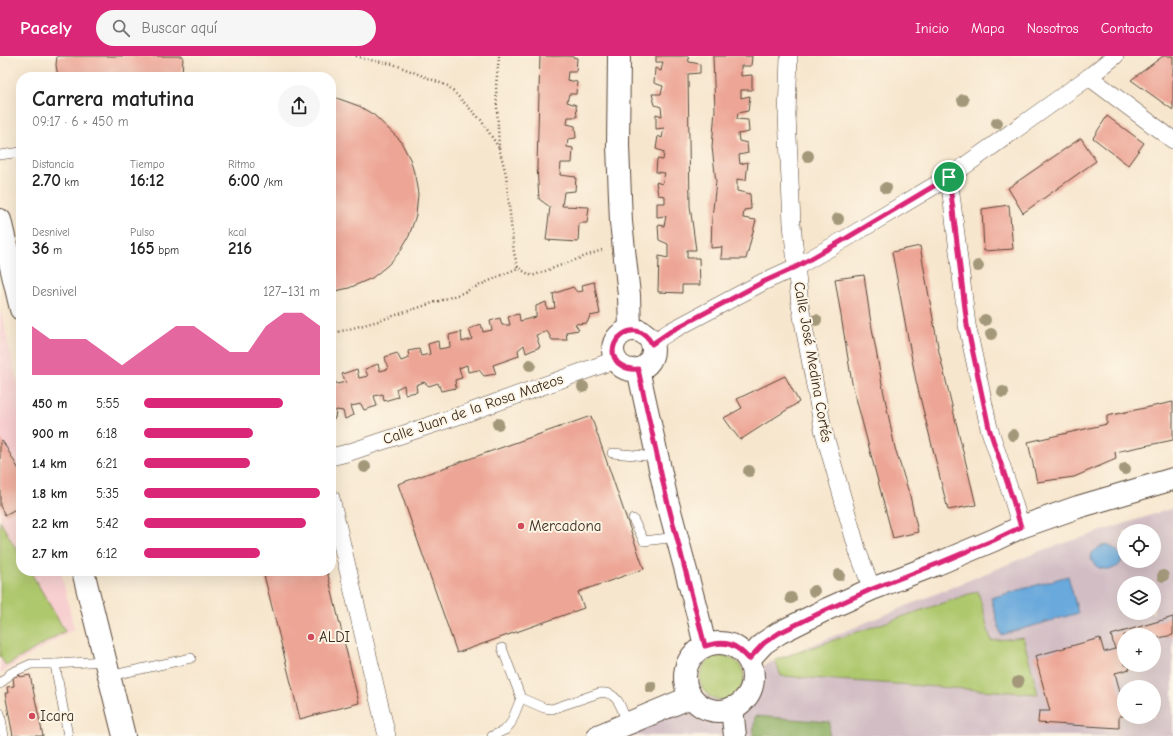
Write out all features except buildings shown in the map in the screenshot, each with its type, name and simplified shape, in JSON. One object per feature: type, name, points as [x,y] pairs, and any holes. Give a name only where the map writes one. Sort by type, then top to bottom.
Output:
[{"type":"main road","points":[[619,56],[618,162],[621,222],[629,295],[630,330]]},
{"type":"main road","points":[[0,220],[16,288]]},
{"type":"main road","points":[[637,330],[644,333],[652,344],[653,350],[650,360],[644,367],[631,370],[622,366],[615,360],[614,345],[617,338],[624,332],[637,330]]},
{"type":"main road","points":[[638,369],[666,496],[705,646]]},
{"type":"main road","points":[[749,659],[764,643],[779,633],[872,589],[937,564],[1021,527],[1078,507],[1173,479]]},
{"type":"main road","points":[[84,576],[124,736]]},
{"type":"main road","points":[[716,642],[722,642],[741,650],[749,659],[754,672],[754,680],[749,696],[740,705],[718,712],[699,705],[691,697],[686,683],[685,674],[688,663],[696,651],[716,642]]},
{"type":"main road","points":[[598,736],[691,697]]},
{"type":"main road","points":[[732,708],[735,736]]},
{"type":"street","name":"Calle José Medina Cortés","points":[[788,56],[787,115],[792,224],[800,305],[823,429],[858,552],[872,589]]},
{"type":"street","points":[[652,344],[671,331],[763,282],[796,267],[949,177],[1089,77],[1115,56]]},
{"type":"street","points":[[1089,77],[1173,140]]},
{"type":"street","points":[[949,177],[969,332],[989,428],[1021,527]]},
{"type":"street","name":"Calle Juan de la Rosa Mateos","points":[[336,456],[467,413],[615,360]]},
{"type":"street","points":[[336,519],[387,736]]},
{"type":"lane","points":[[0,155],[16,153]]},
{"type":"lane","points":[[612,453],[657,457]]},
{"type":"lane","points":[[633,519],[644,541],[677,537]]},
{"type":"lane","points":[[492,736],[505,730],[511,723],[521,698],[502,648]]},
{"type":"lane","points":[[0,684],[11,672],[31,664],[55,664],[107,669],[191,658]]},
{"type":"lane","points":[[55,664],[68,736]]},
{"type":"lane","points":[[521,698],[544,708],[552,709],[605,692],[611,694],[618,700],[627,724]]},
{"type":"lane","points":[[0,713],[4,736]]},
{"type":"path","points":[[356,56],[393,64],[448,86],[481,120],[499,148]]},
{"type":"path","points":[[499,56],[496,86],[499,148],[506,174],[514,253],[518,268],[532,276],[606,249]]},
{"type":"path","points":[[336,333],[378,321],[460,294],[518,268]]},
{"type":"shaded area","points":[[0,307],[16,376],[16,576],[62,576],[74,629],[0,674]]},
{"type":"shaded area","points":[[1173,508],[1173,736],[609,736],[730,685],[775,660],[1040,551],[1117,526],[1117,568],[1161,568],[1161,524],[1124,524]]},
{"type":"green space","points":[[0,521],[16,548],[16,576],[33,576],[65,631],[6,666],[0,656]]},
{"type":"green space","points":[[978,591],[991,641],[1023,637],[1038,694],[781,676],[775,660]]},
{"type":"green space","points":[[722,656],[734,660],[740,666],[744,678],[740,690],[734,696],[722,700],[710,696],[704,690],[700,678],[704,666],[710,660]]},
{"type":"green space","points":[[755,716],[830,722],[829,736],[753,736]]},
{"type":"water","points":[[1106,545],[1117,551],[1117,566],[1104,569],[1094,564],[1091,557],[1099,547]]},
{"type":"water","points":[[1068,576],[1078,613],[1001,635],[991,598]]},
{"type":"place","name":"Mercadona","points":[[521,526]]},
{"type":"place","name":"ALDI","points":[[311,637]]},
{"type":"place","name":"Icara","points":[[32,716]]},
{"type":"route","points":[[949,177],[967,325],[989,428],[1021,527],[994,540],[872,589],[826,610],[779,633],[764,643],[749,659],[741,650],[722,642],[716,642],[705,646],[666,496],[638,369],[631,370],[622,366],[615,360],[614,345],[617,338],[624,332],[637,330],[644,333],[652,344],[671,331],[763,282],[796,267],[949,177]]}]
